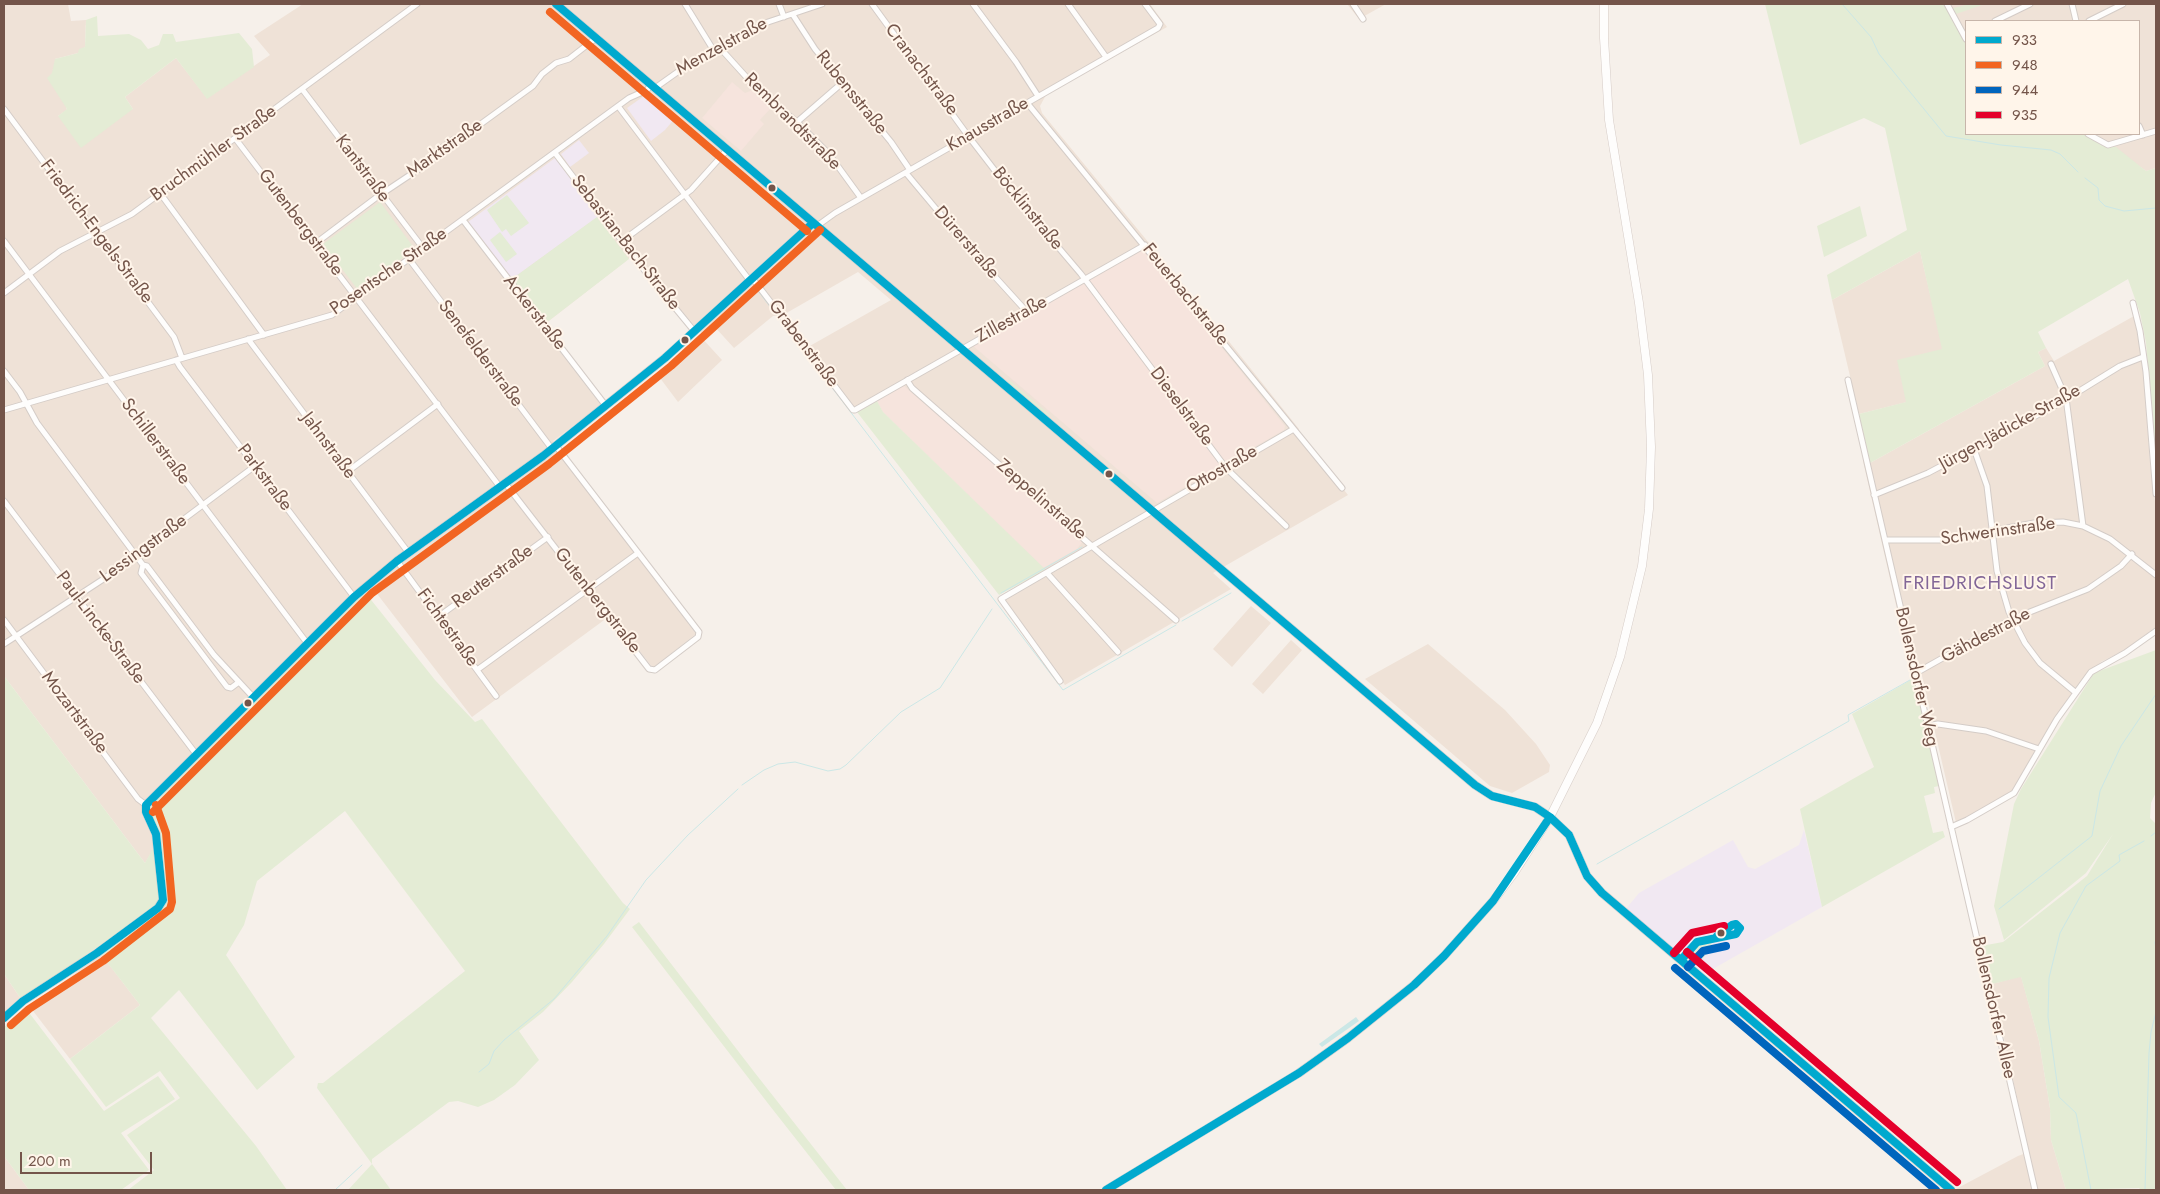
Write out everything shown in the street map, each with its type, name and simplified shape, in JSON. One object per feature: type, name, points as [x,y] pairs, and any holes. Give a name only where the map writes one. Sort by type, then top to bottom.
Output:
[{"type":"main road","points":[[556,4],[1475,785],[1492,796],[1535,807],[1550,817],[1569,835],[1587,876],[1602,893],[1951,1190]]},
{"type":"main road","points":[[1106,1190],[1299,1073],[1408,991],[1444,956],[1493,901],[1550,817],[1597,723],[1620,657],[1642,566],[1649,509],[1651,447],[1648,375],[1639,303],[1608,120],[1604,4]]},
{"type":"main road","points":[[4,1018],[23,1001],[97,953],[153,912],[162,903],[156,834],[146,812],[146,805],[354,597],[408,552],[503,485],[606,406],[696,332],[815,224]]},
{"type":"street","name":"Bruchmühler Straße","points":[[4,293],[60,251],[132,214],[417,4]]},
{"type":"street","name":"Rembrandtstraße","points":[[685,4],[717,49],[829,154],[861,198]]},
{"type":"street","points":[[779,4],[784,17]]},
{"type":"street","name":"Menzelstraße","points":[[653,86],[774,19],[793,15],[822,4]]},
{"type":"street","name":"Cranachstraße","points":[[872,4],[969,137]]},
{"type":"street","points":[[973,4],[1016,62],[1038,96]]},
{"type":"street","points":[[1068,4],[1106,57]]},
{"type":"street","name":"Knausstraße","points":[[815,224],[1028,104],[1038,96],[1160,26],[1145,4]]},
{"type":"street","points":[[1353,4],[1363,19]]},
{"type":"street","points":[[1947,4],[1965,37]]},
{"type":"street","points":[[1997,20],[2030,4]]},
{"type":"street","points":[[2072,4],[2076,20]]},
{"type":"street","points":[[2091,20],[2123,4]]},
{"type":"street","name":"Rubensstraße","points":[[793,15],[815,49],[891,142],[908,172]]},
{"type":"street","name":"Marktstraße","points":[[316,242],[430,161],[438,151],[454,139],[467,134],[533,86],[542,74],[556,63],[569,59],[596,38]]},
{"type":"street","points":[[797,122],[842,82]]},
{"type":"street","name":"Posentsche Straße","points":[[4,410],[332,315],[618,106],[653,86]]},
{"type":"street","name":"Kantstraße","points":[[302,89],[423,248]]},
{"type":"street","name":"Feuerbachstraße","points":[[1028,104],[1145,245],[1292,430],[1342,488]]},
{"type":"street","name":"Grabenstraße","points":[[618,106],[684,194],[853,410]]},
{"type":"street","name":"Friedrich-Engels-Straße","points":[[4,109],[174,337],[179,359]]},
{"type":"street","points":[[2140,128],[2144,135]]},
{"type":"street","points":[[2090,135],[2108,145],[2156,131]]},
{"type":"street","name":"Böcklinstraße","points":[[969,137],[1085,280]]},
{"type":"street","name":"Gutenbergstraße","points":[[235,138],[438,404],[503,485],[548,537],[649,669],[656,670],[699,634]]},
{"type":"street","points":[[622,241],[684,194],[727,150]]},
{"type":"street","name":"Sebastian-Bach-Straße","points":[[555,153],[665,298],[696,332]]},
{"type":"street","name":"Dürerstraße","points":[[908,172],[968,247],[1027,312]]},
{"type":"street","points":[[160,193],[264,335]]},
{"type":"street","name":"Ackerstraße","points":[[462,220],[606,406]]},
{"type":"street","name":"Schillerstraße","points":[[4,240],[307,644]]},
{"type":"street","name":"Zillestraße","points":[[853,410],[1145,245]]},
{"type":"street","name":"Senefelderstraße","points":[[409,259],[699,634]]},
{"type":"street","name":"Dieselstraße","points":[[1085,280],[1226,468],[1286,526]]},
{"type":"street","points":[[2132,303],[2143,357],[2156,494]]},
{"type":"street","name":"Jahnstraße","points":[[248,339],[408,552]]},
{"type":"street","name":"Jürgen-Jädicke-Straße","points":[[1874,495],[1904,484],[1974,449],[2120,366],[2143,357]]},
{"type":"street","name":"Parkstraße","points":[[179,359],[180,368],[354,597]]},
{"type":"street","points":[[2051,364],[2066,398],[2083,526]]},
{"type":"street","points":[[4,371],[36,423],[143,565],[147,566],[214,655],[253,697]]},
{"type":"street","name":"Zeppelinstraße","points":[[907,380],[912,388],[1093,545],[1176,620]]},
{"type":"street","name":"Bollensdorfer Weg","points":[[1848,380],[1951,827]]},
{"type":"street","points":[[347,472],[438,404]]},
{"type":"street","name":"Ottostraße","points":[[1060,681],[1001,599],[1292,430]]},
{"type":"street","points":[[1974,449],[1987,486],[2000,583],[2012,619],[2025,643],[2040,663],[2075,692]]},
{"type":"street","name":"Lessingstraße","points":[[4,644],[136,555],[255,466]]},
{"type":"street","name":"Paul-Lincke-Straße","points":[[4,501],[196,754]]},
{"type":"street","name":"Schwerinstraße","points":[[1885,540],[1943,540],[2045,522],[2063,522],[2083,526],[2110,539],[2156,574]]},
{"type":"street","name":"Reuterstraße","points":[[438,617],[548,537]]},
{"type":"street","points":[[477,670],[589,591],[638,553]]},
{"type":"street","name":"Gähdestraße","points":[[1916,673],[2012,619],[2088,589],[2121,566],[2132,554]]},
{"type":"street","name":"Fichtestraße","points":[[397,561],[496,696]]},
{"type":"street","points":[[143,565],[141,573],[227,687],[232,688],[239,682]]},
{"type":"street","points":[[1047,573],[1118,652]]},
{"type":"street","name":"Mozartstraße","points":[[4,620],[138,799],[146,805]]},
{"type":"street","points":[[1951,827],[2014,793],[2075,692],[2094,669],[2126,653],[2156,631]]},
{"type":"street","points":[[1927,726],[1947,725],[1986,731],[2039,749]]},
{"type":"street","name":"Bollensdorfer Allee","points":[[1951,827],[2035,1190]]},
{"type":"shaded area","points":[[4,4],[68,4],[71,21],[86,20],[85,47],[78,53],[55,59],[67,110],[58,116],[133,109],[125,97],[176,58],[207,98],[270,55],[254,36],[303,4],[1150,4],[1167,27],[1046,95],[1040,106],[1042,113],[1191,294],[1299,429],[1297,431],[1348,495],[1213,573],[1231,589],[1065,685],[1004,602],[1005,599],[1049,574],[883,412],[877,401],[870,399],[853,408],[808,347],[891,300],[858,272],[783,315],[773,316],[734,348],[713,325],[702,334],[635,254],[541,327],[601,405],[553,441],[696,634],[653,668],[611,615],[472,717],[371,586],[303,654],[156,827],[154,849],[145,863],[4,676]]},
{"type":"shaded area","points":[[1347,4],[1386,4],[1359,19]]},
{"type":"shaded area","points":[[1951,4],[2156,4],[2156,168],[2146,171],[2094,135],[2140,135],[2140,20],[1965,20],[1965,32]]},
{"type":"shaded area","points":[[732,82],[745,93],[753,90],[772,107],[760,120],[764,124],[741,151],[702,118]]},
{"type":"shaded area","points":[[644,96],[648,100],[653,97],[676,117],[665,130],[651,141],[627,108]]},
{"type":"shaded area","points":[[579,140],[589,153],[570,167],[561,154]]},
{"type":"shaded area","points":[[555,158],[599,216],[512,279],[468,222]]},
{"type":"shaded area","points":[[1140,251],[1145,252],[1285,426],[1284,430],[1157,503],[973,346]]},
{"type":"shaded area","points":[[1920,251],[1943,349],[1907,402],[1859,414],[1832,300]]},
{"type":"shaded area","points":[[2134,316],[2143,366],[2150,462],[2156,509],[2156,627],[2125,650],[2101,662],[2093,671],[2047,738],[2021,787],[2007,800],[1957,827],[1919,663],[1899,618],[1863,461],[1870,463],[2045,366],[2038,352],[2046,348],[2054,361]]},
{"type":"shaded area","points":[[700,336],[722,360],[678,402],[657,374]]},
{"type":"shaded area","points":[[903,385],[1083,541],[1077,549],[1043,568],[883,412],[877,401]]},
{"type":"shaded area","points":[[1251,606],[1271,623],[1232,667],[1213,649]]},
{"type":"shaded area","points":[[1291,640],[1302,650],[1263,694],[1252,684]]},
{"type":"shaded area","points":[[1428,644],[1505,710],[1536,744],[1550,765],[1549,772],[1512,793],[1490,786],[1365,679]]},
{"type":"shaded area","points":[[1804,830],[1822,907],[1704,974],[1625,910],[1639,893],[1733,840],[1748,867],[1755,869],[1799,845]]},
{"type":"shaded area","points":[[101,954],[140,1005],[70,1059],[30,1007]]},
{"type":"shaded area","points":[[4,974],[21,999],[4,1016]]},
{"type":"shaded area","points":[[2021,976],[2039,1041],[2050,1108],[2051,1140],[2066,1190],[1954,1190],[2029,1152],[1992,984]]},
{"type":"shaded area","points":[[4,1156],[29,1190],[4,1190]]},
{"type":"green space","points":[[1765,4],[1944,4],[1965,41],[1965,135],[2086,135],[2103,146],[2116,147],[2146,171],[2156,168],[2156,465],[2146,343],[2140,313],[2128,279],[2038,332],[2046,348],[2038,352],[2045,366],[1870,463],[1859,414],[1906,402],[1897,360],[1942,349],[1920,251],[1832,300],[1827,275],[1907,230],[1885,128],[1864,118],[1800,145]]},
{"type":"green space","points":[[1970,4],[1985,4],[1956,14],[1953,8]]},
{"type":"green space","points":[[97,16],[98,36],[129,34],[141,40],[148,49],[159,45],[163,34],[173,34],[176,42],[239,33],[252,49],[254,67],[207,99],[176,58],[125,97],[133,109],[81,148],[58,116],[67,109],[47,78],[52,73],[55,59],[78,53],[79,49],[85,47],[86,20]]},
{"type":"green space","points":[[507,195],[529,223],[511,236],[506,229],[502,232],[487,210]]},
{"type":"green space","points":[[380,202],[415,249],[358,290],[323,244]]},
{"type":"green space","points":[[1860,206],[1867,236],[1824,257],[1817,226]]},
{"type":"green space","points":[[597,217],[629,259],[546,323],[512,279]]},
{"type":"green space","points":[[500,232],[517,254],[506,262],[490,240]]},
{"type":"green space","points":[[1009,380],[1050,415],[1046,418],[1006,384]]},
{"type":"green space","points":[[877,401],[883,412],[1046,570],[999,595],[857,412]]},
{"type":"green space","points":[[364,591],[435,680],[475,722],[482,719],[623,903],[630,909],[572,982],[543,1012],[519,1031],[539,1060],[515,1085],[494,1100],[478,1107],[458,1101],[449,1102],[372,1159],[372,1164],[317,1088],[318,1083],[323,1083],[465,971],[345,811],[257,881],[244,925],[226,955],[295,1057],[257,1090],[179,990],[151,1018],[256,1146],[287,1190],[128,1190],[154,1170],[127,1135],[180,1098],[160,1071],[106,1107],[70,1059],[140,1005],[96,948],[21,999],[4,974],[4,676],[145,863],[159,837],[147,808]]},
{"type":"green space","points":[[2156,650],[2156,792],[2151,803],[2150,818],[2156,824],[2156,1190],[2141,1190],[2139,1188],[2066,1190],[2051,1140],[2050,1108],[2039,1041],[2021,977],[1992,984],[1981,946],[2003,942],[2087,876],[2113,834],[2086,873],[2004,940],[1994,906],[2014,804],[2021,789],[2094,673]]},
{"type":"green space","points":[[1914,678],[1939,786],[1934,787],[1935,793],[1924,796],[1933,833],[1943,831],[1945,837],[1822,907],[1800,809],[1874,767],[1852,714]]},
{"type":"green space","points":[[639,922],[847,1190],[836,1190],[770,1106],[632,927]]},
{"type":"green space","points":[[1711,941],[1712,948],[1696,966],[1690,956],[1694,948],[1701,943]]},
{"type":"green space","points":[[27,1010],[104,1111],[158,1076],[175,1099],[121,1133],[149,1170],[121,1190],[29,1190],[4,1156],[4,1027]]},
{"type":"green space","points":[[372,1164],[391,1190],[348,1190]]},
{"type":"water","points":[[1356,1017],[1359,1021],[1322,1047],[1319,1044]]},
{"type":"waterway","points":[[1842,4],[1871,37],[1879,54],[1946,136],[2001,145],[2051,150],[2060,154],[2078,172]]},
{"type":"waterway","points":[[2085,178],[2098,188],[2099,200],[2105,206],[2124,211],[2156,208]]},
{"type":"waterway","points":[[755,287],[1063,690],[1176,625]]},
{"type":"waterway","points":[[1001,593],[1082,547]]},
{"type":"waterway","points":[[1182,621],[1231,593]]},
{"type":"waterway","points":[[742,785],[764,770],[778,764],[795,762],[828,771],[840,769],[846,765],[901,712],[940,688],[992,609]]},
{"type":"waterway","points":[[1597,864],[1849,721],[1848,715],[1910,680]]},
{"type":"waterway","points":[[1999,909],[2092,836],[2100,791],[2121,746],[2156,694]]},
{"type":"waterway","points":[[479,1072],[489,1064],[494,1051],[504,1040],[554,999],[607,936],[646,880],[688,835],[738,789]]},
{"type":"waterway","points":[[2151,836],[2156,832]]},
{"type":"waterway","points":[[2091,1190],[2076,1113],[2059,1097],[2048,1017],[2049,978],[2060,933],[2086,886],[2120,861],[2119,855],[2144,841]]},
{"type":"waterway","points":[[2155,942],[2156,950]]},
{"type":"waterway","points":[[2145,1190],[2149,1053],[2151,1032],[2156,1012]]},
{"type":"waterway","points":[[335,1190],[362,1165]]},
{"type":"transit line","name":"933","points":[[556,4],[1475,785],[1492,796],[1535,807],[1550,817],[1569,835],[1587,876],[1602,893],[1951,1190]]},
{"type":"transit line","name":"948","points":[[550,12],[807,231]]},
{"type":"transit line","name":"933","points":[[4,1018],[23,1001],[97,953],[158,908],[163,900],[156,834],[146,812],[146,805],[354,597],[397,561],[543,456],[665,358],[813,223]]},
{"type":"transit line","name":"948","points":[[153,812],[372,593],[549,464],[671,366],[820,230]]},
{"type":"transit line","name":"948","points":[[11,1025],[29,1009],[103,961],[170,909],[172,902],[166,833],[156,805]]},
{"type":"transit line","name":"933","points":[[1106,1190],[1299,1073],[1348,1038],[1414,985],[1444,956],[1493,901],[1550,817]]},
{"type":"transit line","name":"933","points":[[1681,960],[1697,942],[1736,934],[1740,928],[1736,924],[1732,925],[1717,936]]},
{"type":"transit line","name":"935","points":[[1674,953],[1692,933],[1724,926]]},
{"type":"transit line","name":"944","points":[[1688,967],[1703,951],[1726,946]]},
{"type":"transit line","name":"935","points":[[1687,952],[1957,1182]]},
{"type":"transit line","name":"944","points":[[1675,968],[1936,1190]]},
{"type":"district","name":"FRIEDRICHSLUST","points":[[1980,584]]}]
